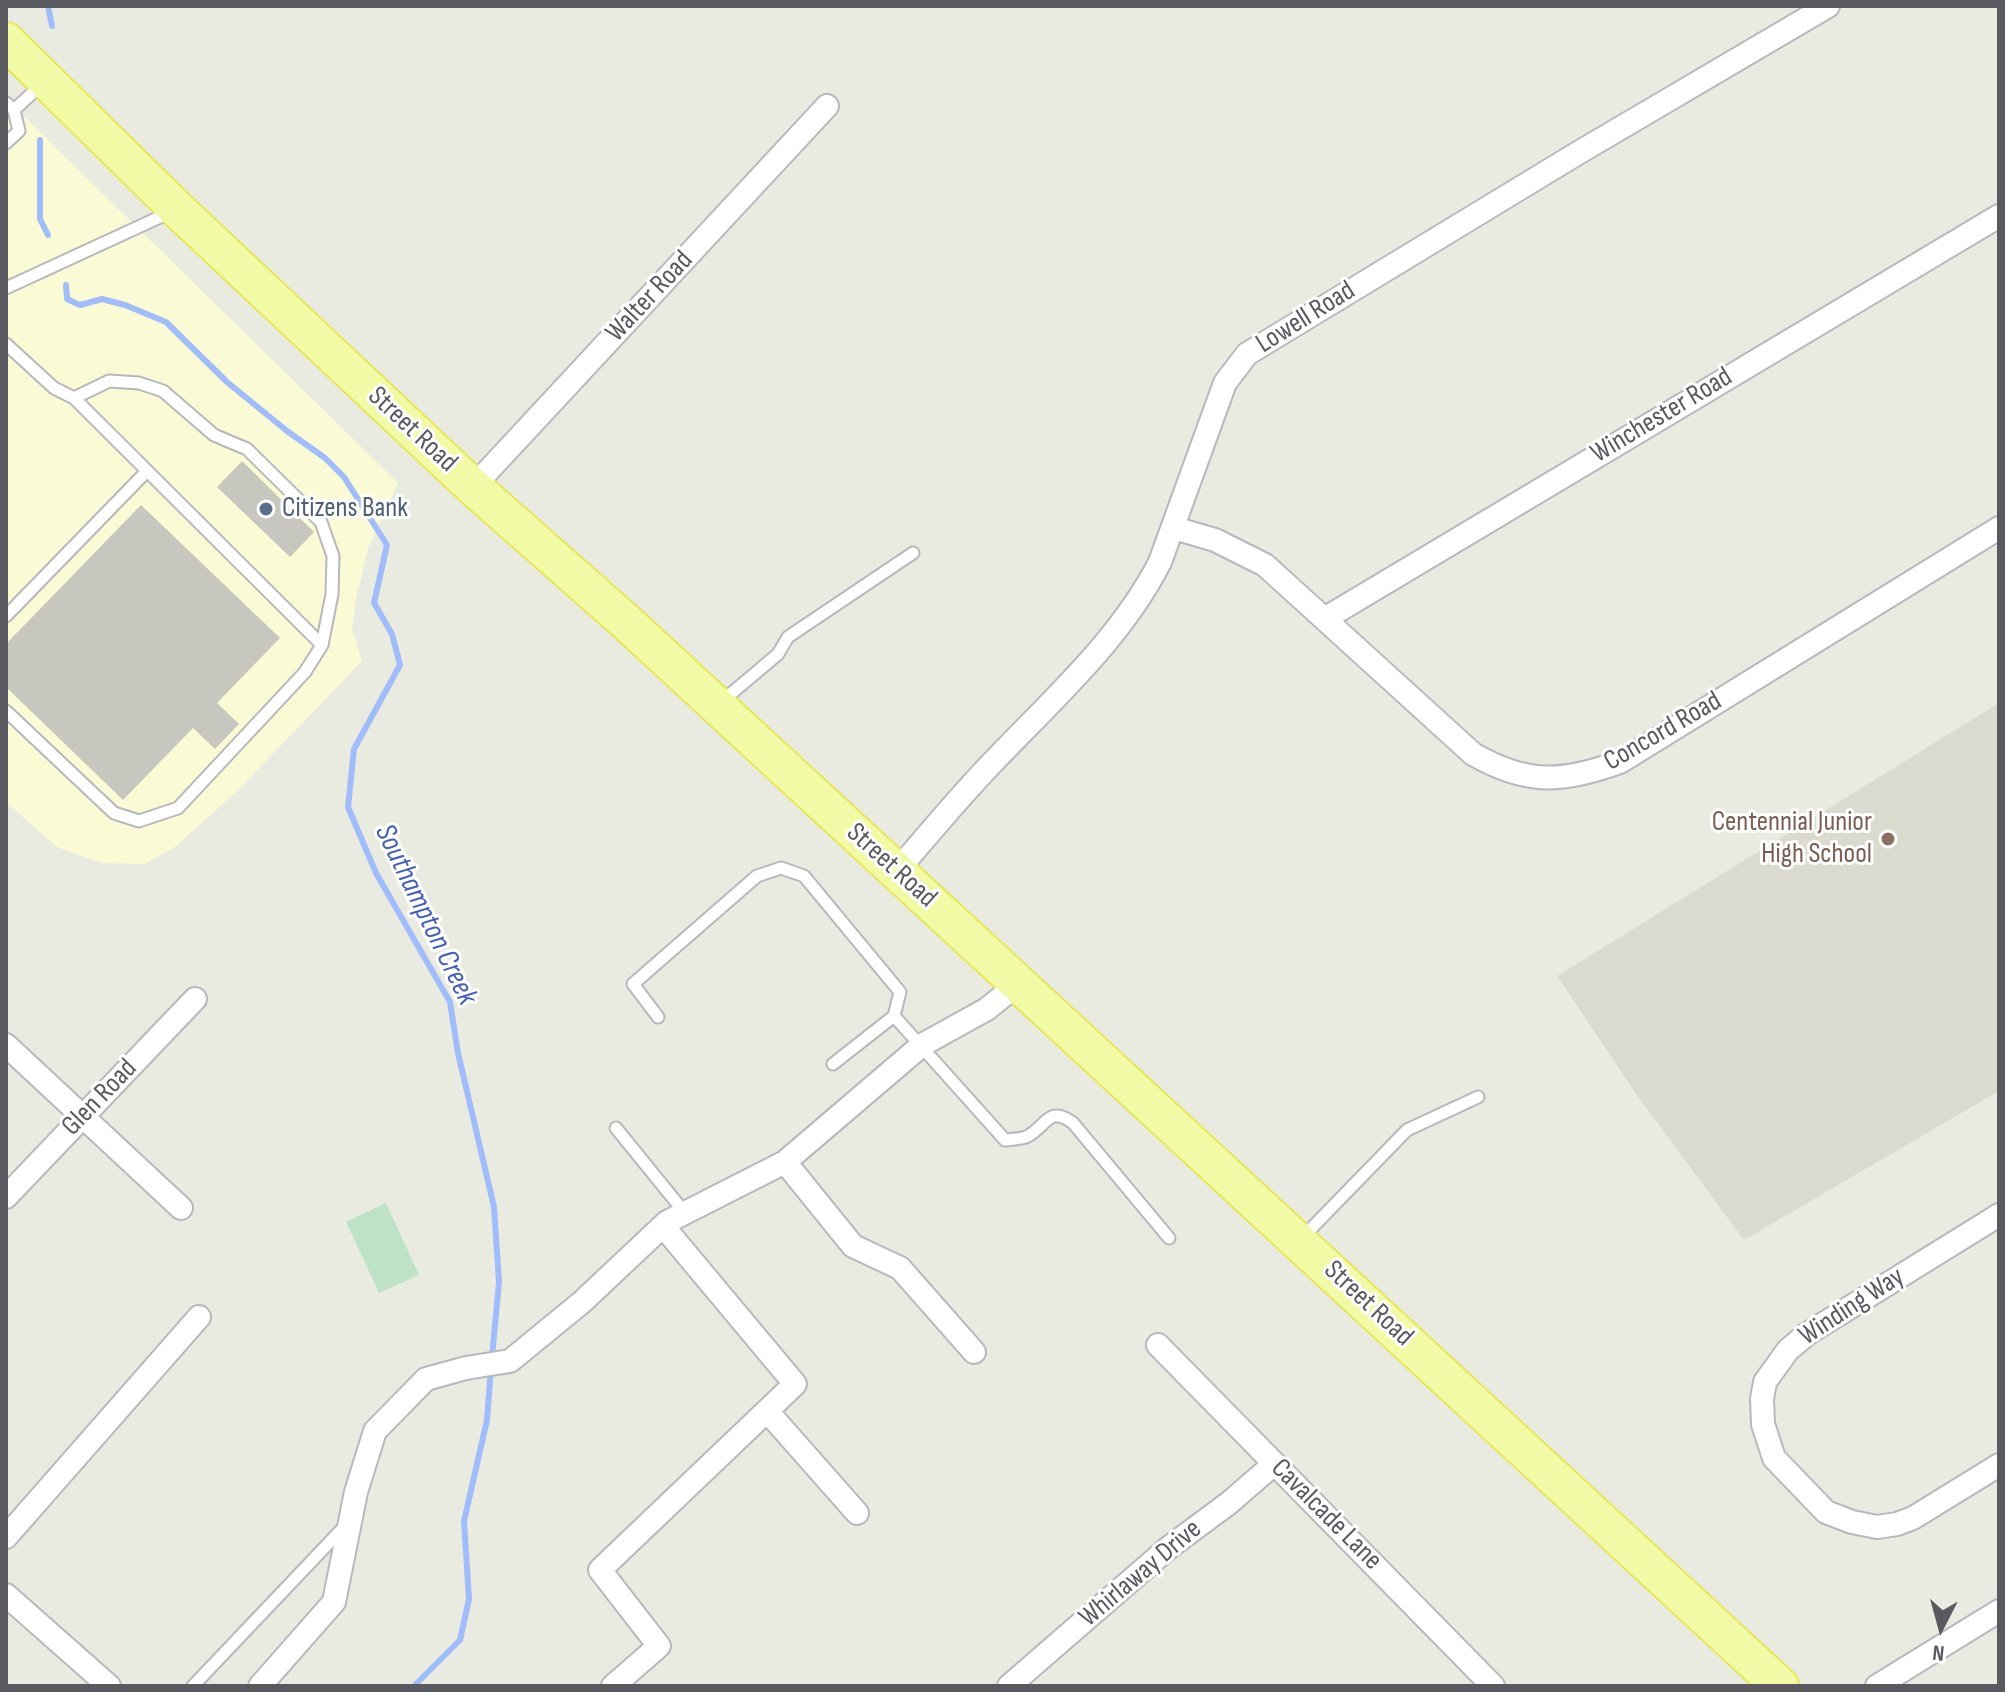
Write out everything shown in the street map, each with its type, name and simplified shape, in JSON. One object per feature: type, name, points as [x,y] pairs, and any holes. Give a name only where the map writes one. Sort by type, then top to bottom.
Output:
[{"type":"main road","name":"Street Road","points":[[6,41],[178,210],[473,487],[624,620],[1780,1686]]},
{"type":"street","name":"Lowell Road","points":[[896,872],[990,765],[1118,630],[1147,587],[1174,528],[1225,383],[1247,354],[1564,161],[1828,6]]},
{"type":"street","name":"Walter Road","points":[[473,487],[827,106]]},
{"type":"street","name":"Winchester Road","points":[[1326,618],[1999,216]]},
{"type":"street","name":"Concord Road","points":[[1174,528],[1215,540],[1265,565],[1473,754],[1520,776],[1558,779],[1587,774],[1620,762],[1999,528]]},
{"type":"street","points":[[260,1686],[334,1602],[356,1492],[375,1431],[426,1379],[510,1361],[582,1302],[663,1226],[785,1162],[922,1045],[987,1009],[1019,983]]},
{"type":"street","name":"Glen Road","points":[[6,1197],[195,999]]},
{"type":"street","points":[[6,1045],[181,1208]]},
{"type":"street","points":[[785,1162],[853,1246],[900,1268],[974,1352]]},
{"type":"street","name":"Winding Way","points":[[1999,1215],[1807,1334],[1771,1370],[1762,1399],[1763,1424],[1774,1458],[1826,1512],[1852,1522],[1877,1527],[1913,1518],[1999,1465]]},
{"type":"street","points":[[613,1686],[659,1646],[600,1570],[795,1384],[663,1226]]},
{"type":"street","points":[[6,1537],[199,1317]]},
{"type":"street","name":"Cavalcade Lane","points":[[1158,1345],[1493,1686]]},
{"type":"street","points":[[767,1411],[857,1513]]},
{"type":"street","name":"Whirlaway Drive","points":[[1009,1686],[1167,1549],[1229,1503],[1274,1464]]},
{"type":"street","points":[[6,1595],[109,1686]]},
{"type":"street","points":[[1877,1686],[1999,1611]]},
{"type":"lane","points":[[6,143],[19,131],[10,107],[47,80]]},
{"type":"lane","points":[[6,288],[178,210]]},
{"type":"lane","points":[[6,344],[54,388],[74,398],[322,645]]},
{"type":"lane","points":[[6,711],[114,813],[139,821],[178,808],[305,672],[322,645],[332,594],[333,556],[321,522],[247,449],[214,435],[163,391],[139,383],[109,381],[74,398]]},
{"type":"lane","points":[[6,616],[147,471]]},
{"type":"lane","points":[[717,706],[778,654],[788,637],[913,553]]},
{"type":"lane","points":[[658,1017],[633,984],[757,876],[781,868],[804,876],[900,992],[894,1016],[833,1064]]},
{"type":"lane","points":[[894,1016],[1005,1140],[1026,1137],[1050,1117],[1064,1116],[1073,1123],[1169,1238]]},
{"type":"lane","points":[[1299,1241],[1407,1130],[1478,1097]]},
{"type":"lane","points":[[616,1128],[685,1213]]},
{"type":"lane","points":[[193,1686],[350,1521]]},
{"type":"shaded area","points":[[6,99],[398,483],[368,548],[356,599],[352,629],[362,661],[237,791],[175,847],[144,864],[102,863],[57,847],[6,802]]},
{"type":"shaded area","name":"Centennial Junior High School","points":[[1999,703],[1999,1091],[1744,1240],[1639,1098],[1557,976]]},
{"type":"shaded area","points":[[386,1203],[419,1275],[379,1293],[346,1222]]},
{"type":"building","name":"Citizens Bank","points":[[242,461],[314,532],[290,557],[217,487]]},
{"type":"building","points":[[141,505],[280,638],[217,703],[239,724],[215,749],[193,728],[123,800],[6,687],[6,644]]},
{"type":"waterway","name":"Southampton Creek","points":[[48,6],[52,26]]},
{"type":"waterway","name":"Southampton Creek","points":[[40,140],[40,219],[48,235]]},
{"type":"waterway","name":"Southampton Creek","points":[[66,285],[67,299],[80,305],[102,299],[166,322],[227,382],[325,458],[344,477],[387,545],[374,603],[392,634],[400,665],[354,749],[348,807],[376,873],[450,1002],[458,1053],[494,1207],[499,1282],[492,1357]]},
{"type":"waterway","name":"Southampton Creek","points":[[414,1686],[460,1640],[469,1599],[464,1521],[487,1420],[491,1368]]},
{"type":"place","name":"Citizens Bank","points":[[266,509]]},
{"type":"place","name":"Centennial Junior High School","points":[[1888,839]]}]
